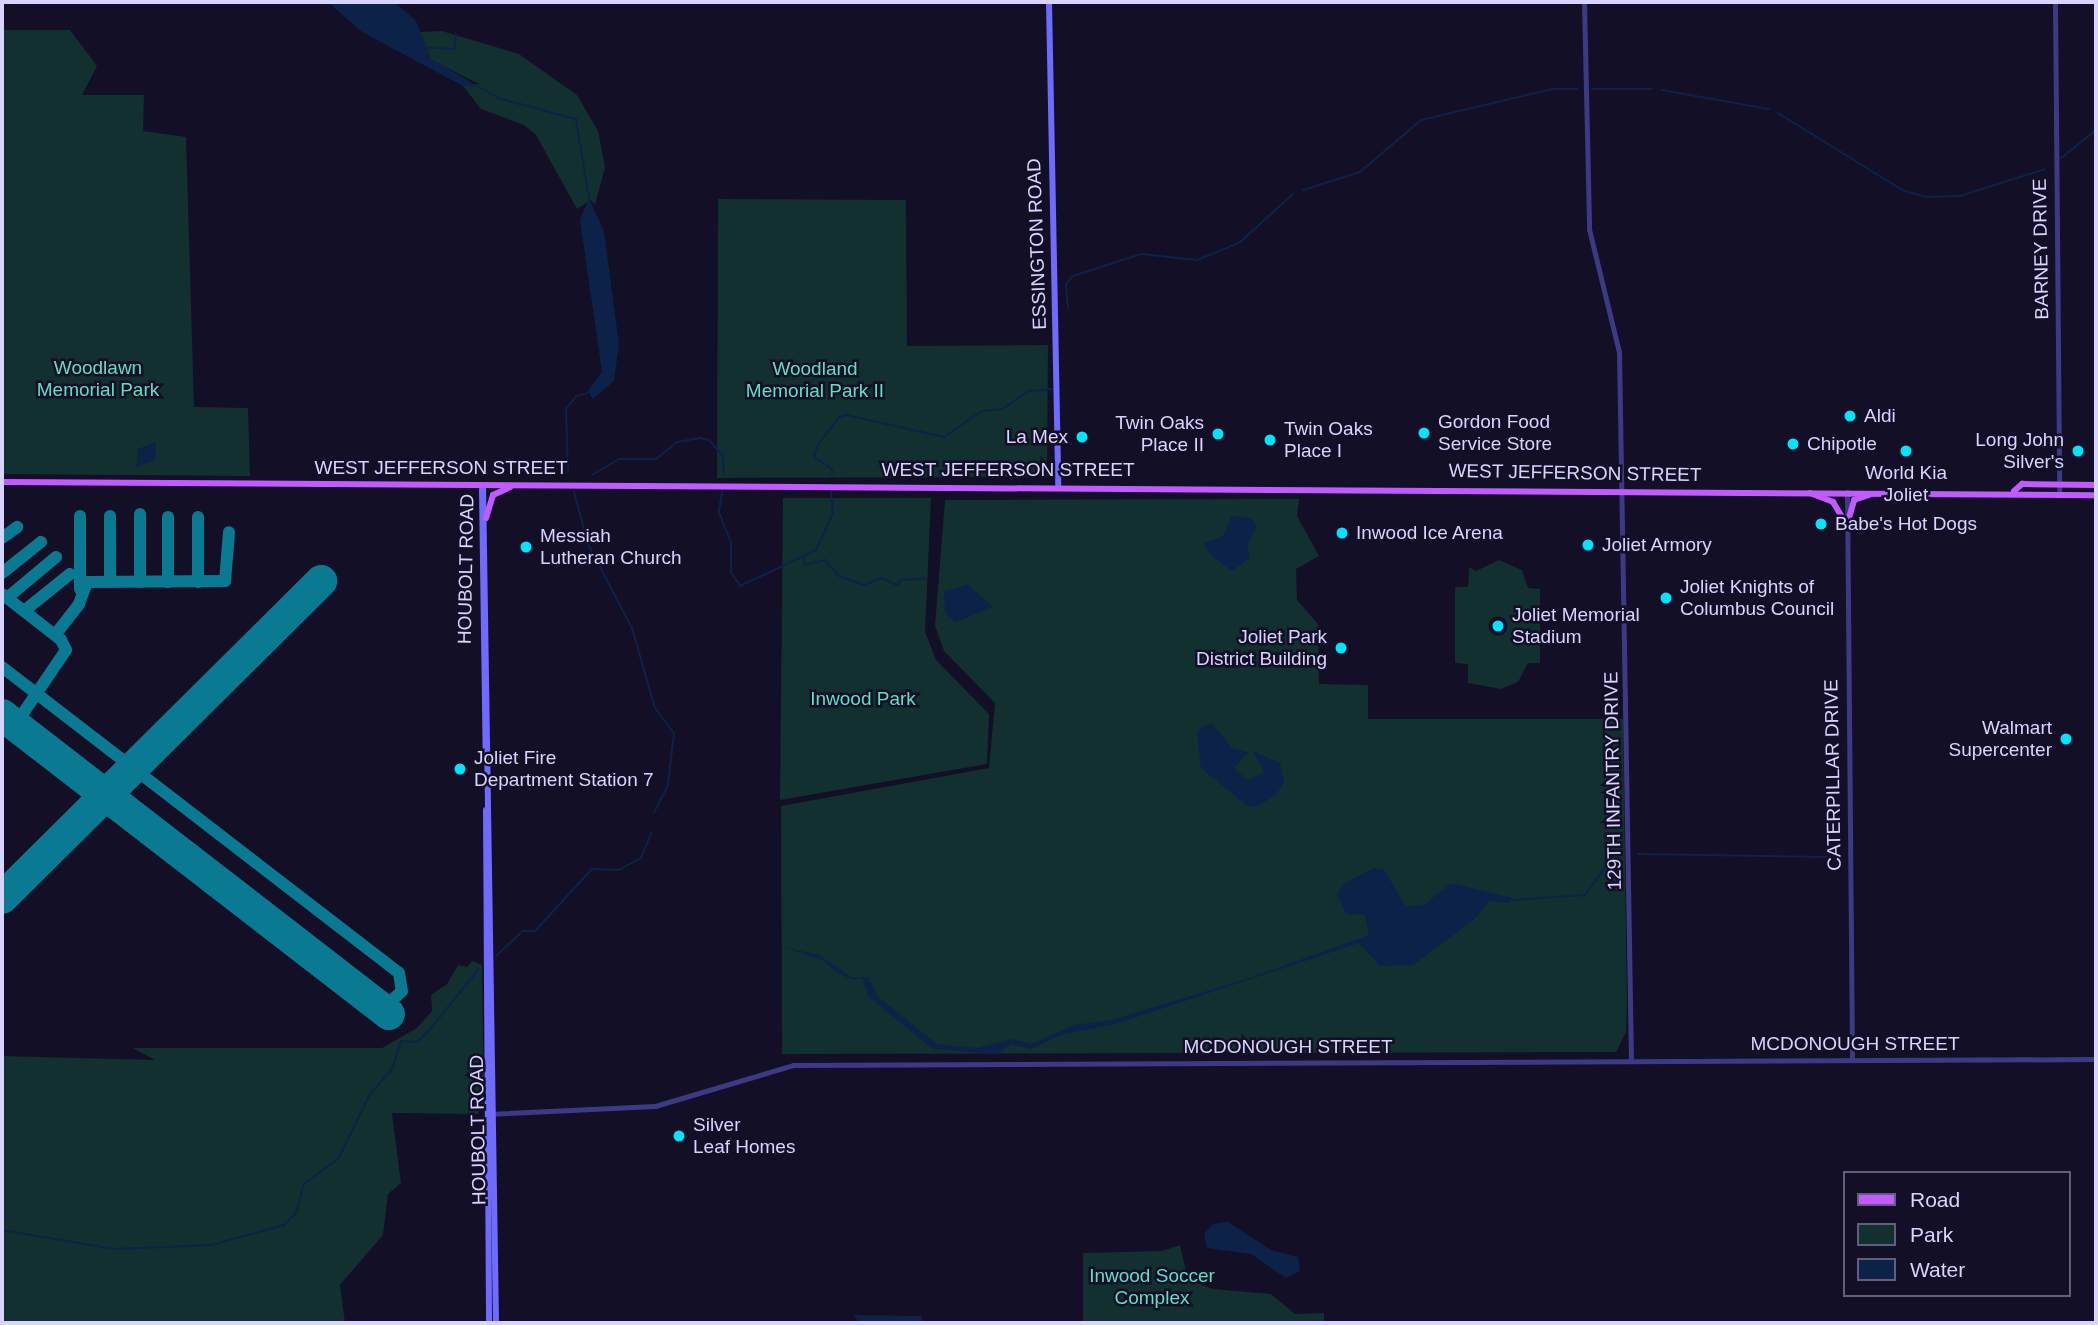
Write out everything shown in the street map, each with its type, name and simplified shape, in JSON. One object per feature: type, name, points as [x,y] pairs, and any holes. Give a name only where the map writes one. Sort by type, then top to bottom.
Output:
[{"type":"main road","name":"ESSINGTON ROAD","points":[[1049,2],[1058,486]]},
{"type":"main road","name":"WEST JEFFERSON STREET","points":[[2,482],[2014,491],[2023,496],[2096,495]]},
{"type":"main road","name":"WEST JEFFERSON STREET","points":[[2014,491],[2022,484],[2096,485]]},
{"type":"main road","name":"HOUBOLT ROAD","points":[[483,485],[486,518],[490,1114],[496,1323]]},
{"type":"main road","name":"HOUBOLT ROAD","points":[[483,485],[486,760]]},
{"type":"main road","points":[[486,518],[493,495],[515,485]]},
{"type":"main road","points":[[1805,491],[1833,502],[1847,524]]},
{"type":"main road","points":[[1847,524],[1854,500],[1877,491]]},
{"type":"main road","name":"HOUBOLT ROAD","points":[[488,1323],[490,1114]]},
{"type":"street","name":"129TH INFANTRY DRIVE","points":[[1584,2],[1587,209],[1591,248],[1618,338],[1631,1061]]},
{"type":"street","name":"BARNEY DRIVE","points":[[2054,2],[2059,495]]},
{"type":"street","name":"CATERPILLAR DRIVE","points":[[1847,491],[1852,1059]]},
{"type":"street","name":"MCDONOUGH STREET","points":[[490,1114],[655,1106],[793,1065],[2096,1059]]},
{"type":"green space","name":"Woodlawn Memorial Park","points":[[2,30],[70,30],[97,66],[82,95],[144,95],[143,131],[186,137],[194,407],[248,408],[250,476],[2,474]]},
{"type":"green space","points":[[442,31],[519,54],[577,95],[598,131],[605,167],[595,205],[591,200],[577,209],[536,135],[524,125],[481,109],[463,86],[479,84],[431,60],[420,32]]},
{"type":"green space","name":"Woodland Memorial Park II","points":[[718,199],[906,200],[907,346],[1048,345],[1047,477],[717,478]]},
{"type":"green space","name":"Inwood Park","points":[[783,498],[931,498],[925,632],[936,660],[989,714],[987,764],[780,800]]},
{"type":"green space","points":[[1299,499],[1297,516],[1319,556],[1296,569],[1297,600],[1318,624],[1319,684],[1368,685],[1368,719],[1623,719],[1627,1007],[1626,1032],[1616,1052],[782,1054],[781,806],[989,768],[995,703],[944,651],[935,626],[945,500]]},
{"type":"green space","name":"Joliet Memorial Stadium","points":[[1499,560],[1522,570],[1528,588],[1540,589],[1540,663],[1528,663],[1518,682],[1501,689],[1468,683],[1468,664],[1455,663],[1455,587],[1468,587],[1469,567],[1476,571]]},
{"type":"green space","points":[[472,961],[482,965],[484,1101],[478,1114],[392,1113],[401,1183],[388,1194],[383,1235],[340,1285],[345,1323],[2,1323],[2,1056],[155,1060],[133,1048],[382,1048],[417,1028],[432,1011],[431,995],[447,984],[458,965],[467,967]]},
{"type":"green space","name":"Inwood Soccer Complex","points":[[1180,1245],[1188,1280],[1213,1289],[1271,1294],[1295,1314],[1324,1313],[1324,1323],[1083,1323],[1083,1253],[1162,1251]]},
{"type":"water","points":[[328,2],[395,2],[416,21],[430,58],[479,87],[463,86],[362,32]]},
{"type":"water","points":[[589,198],[604,232],[619,344],[614,381],[593,399],[588,391],[602,372],[580,220]]},
{"type":"water","points":[[156,442],[155,460],[136,467],[138,449]]},
{"type":"water","points":[[1231,516],[1251,518],[1257,526],[1247,545],[1250,558],[1232,571],[1209,554],[1204,543],[1223,536]]},
{"type":"water","points":[[968,585],[993,607],[956,622],[945,613],[944,591]]},
{"type":"water","points":[[1212,723],[1232,748],[1248,752],[1234,768],[1248,780],[1264,772],[1253,751],[1280,763],[1284,782],[1276,795],[1256,807],[1246,805],[1201,768],[1197,736],[1200,727]]},
{"type":"water","points":[[1374,868],[1384,870],[1406,907],[1425,904],[1451,883],[1513,898],[1509,903],[1489,901],[1475,919],[1413,965],[1380,966],[1359,943],[1119,1023],[1060,1035],[1031,1049],[1011,1044],[998,1054],[933,1049],[869,997],[862,978],[852,980],[824,961],[784,947],[819,955],[851,977],[868,977],[878,997],[937,1044],[976,1048],[1011,1039],[1032,1044],[1074,1025],[1111,1020],[1253,977],[1369,935],[1365,915],[1346,914],[1337,894],[1343,884]]},
{"type":"water","points":[[1228,1222],[1271,1250],[1298,1257],[1300,1271],[1286,1278],[1251,1254],[1207,1248],[1204,1234],[1213,1224]]},
{"type":"water","points":[[853,1315],[922,1316],[922,1323],[860,1323]]},
{"type":"waterway","points":[[422,47],[454,49],[456,33]]},
{"type":"waterway","points":[[479,87],[501,99],[576,119],[589,198]]},
{"type":"waterway","points":[[1303,190],[1360,172],[1421,120],[1552,89],[1577,89]]},
{"type":"waterway","points":[[1592,89],[1652,89]]},
{"type":"waterway","points":[[1662,90],[1769,109]]},
{"type":"waterway","points":[[1778,113],[1902,190],[1927,197],[1960,196],[2045,169]]},
{"type":"waterway","points":[[2061,158],[2096,130]]},
{"type":"waterway","points":[[1068,308],[1066,284],[1073,276],[1141,254],[1197,260],[1239,243],[1293,194]]},
{"type":"waterway","points":[[819,443],[839,417],[847,415],[944,437],[982,411],[1002,409],[1029,391],[1053,389]]},
{"type":"waterway","points":[[568,472],[566,409],[576,396],[588,393]]},
{"type":"waterway","points":[[592,475],[619,459],[656,459],[677,442],[699,438],[709,440],[723,456],[724,474]]},
{"type":"waterway","points":[[818,445],[814,457],[832,469],[832,474]]},
{"type":"waterway","points":[[722,492],[719,512],[731,543],[731,572],[740,586],[816,550],[833,514],[831,491]]},
{"type":"waterway","points":[[574,492],[588,544],[632,628],[655,708],[674,733],[668,785],[654,813]]},
{"type":"waterway","points":[[803,555],[804,565],[825,560],[839,576],[864,585],[881,578],[897,585],[901,580],[927,578]]},
{"type":"waterway","points":[[496,956],[523,931],[535,931],[592,869],[619,870],[641,858],[651,833]]},
{"type":"waterway","points":[[1638,854],[1830,857]]},
{"type":"waterway","points":[[1514,900],[1585,895],[1612,857]]},
{"type":"waterway","points":[[2,1230],[114,1249],[212,1245],[284,1225],[296,1213],[304,1184],[338,1159],[369,1096],[392,1069],[401,1041],[417,1042],[427,1033],[479,969]]},
{"type":"taxiway","points":[[140,514],[140,582]]},
{"type":"taxiway","points":[[80,516],[80,589]]},
{"type":"taxiway","points":[[110,516],[110,582]]},
{"type":"taxiway","points":[[168,517],[168,582]]},
{"type":"taxiway","points":[[198,517],[198,582]]},
{"type":"taxiway","points":[[2,538],[17,527]]},
{"type":"taxiway","points":[[55,635],[79,604],[87,582],[225,581],[229,532]]},
{"type":"taxiway","points":[[2,573],[41,542]]},
{"type":"taxiway","points":[[7,598],[56,557]]},
{"type":"taxiway","points":[[24,611],[70,574]]},
{"type":"taxiway","points":[[2,594],[61,640],[66,650],[15,725]]},
{"type":"taxiway","points":[[2,667],[399,973],[402,991],[383,1009]]},
{"type":"runway","points":[[2,898],[321,581]]},
{"type":"runway","points":[[2,715],[389,1014]]},
{"type":"place","name":"Aldi","points":[[1850,416]]},
{"type":"place","name":"Gordon Food Service Store","points":[[1424,433]]},
{"type":"place","name":"Twin Oaks Place II","points":[[1218,434]]},
{"type":"place","name":"La Mex","points":[[1082,437]]},
{"type":"place","name":"Twin Oaks Place I","points":[[1270,440]]},
{"type":"place","name":"Chipotle","points":[[1793,444]]},
{"type":"place","name":"World Kia Joliet","points":[[1906,451]]},
{"type":"place","name":"Long John Silver's","points":[[2078,451]]},
{"type":"place","name":"Babe's Hot Dogs","points":[[1821,524]]},
{"type":"place","name":"Inwood Ice Arena","points":[[1342,533]]},
{"type":"place","name":"Joliet Armory","points":[[1588,545]]},
{"type":"place","name":"Messiah Lutheran Church","points":[[526,547]]},
{"type":"place","name":"Joliet Knights of Columbus Council","points":[[1666,598]]},
{"type":"place","name":"Joliet Memorial Stadium","points":[[1498,626]]},
{"type":"place","name":"Joliet Park District Building","points":[[1341,648]]},
{"type":"place","name":"Walmart Supercenter","points":[[2066,739]]},
{"type":"place","name":"Joliet Fire Department Station 7","points":[[460,769]]},
{"type":"place","name":"Silver Leaf Homes","points":[[679,1136]]}]
